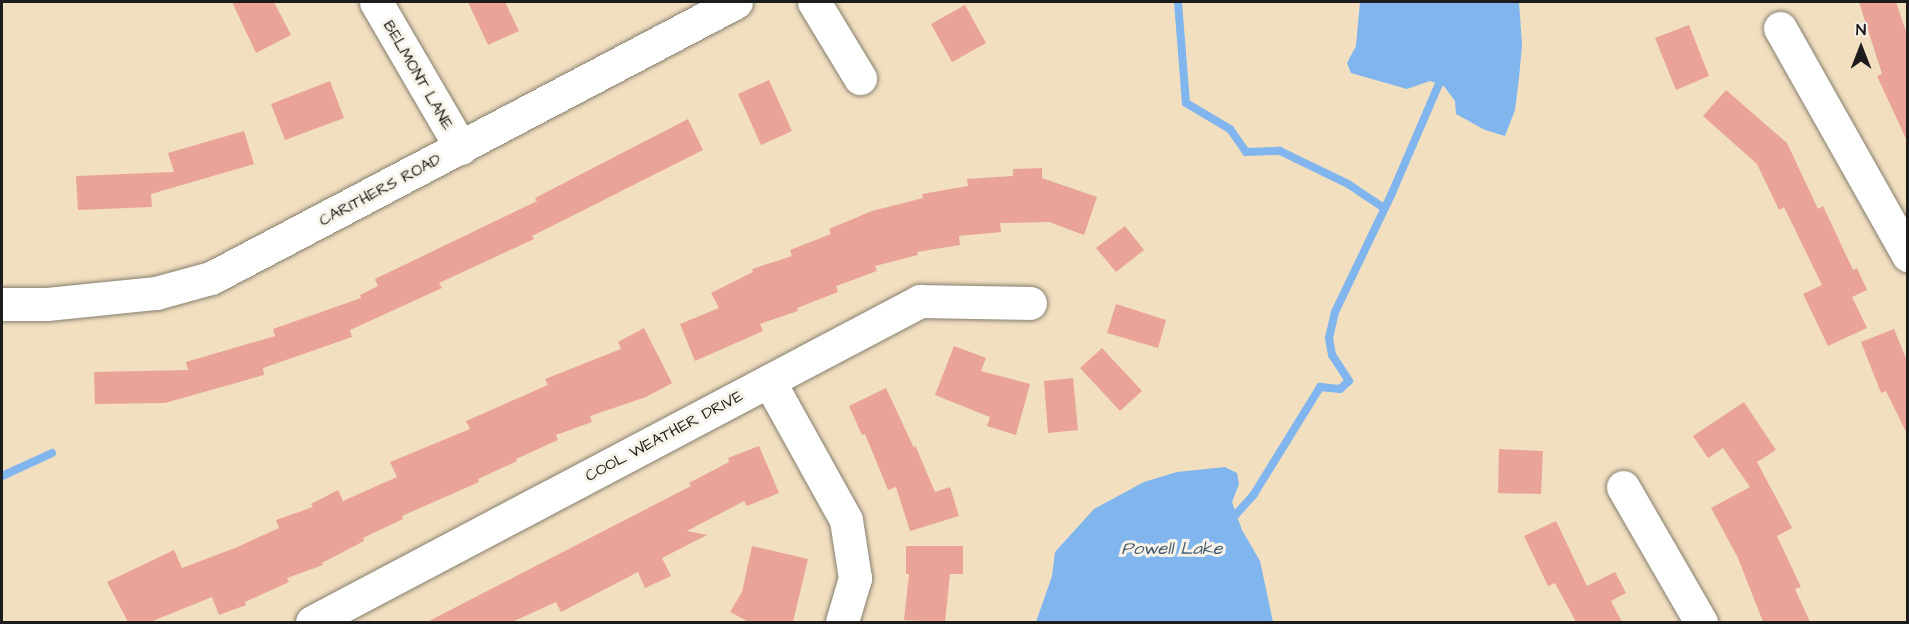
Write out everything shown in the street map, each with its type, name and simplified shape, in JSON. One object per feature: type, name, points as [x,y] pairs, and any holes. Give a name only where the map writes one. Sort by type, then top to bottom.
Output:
[{"type":"street","name":"BELMONT LANE","points":[[376,2],[461,148]]},
{"type":"street","name":"CARITHERS ROAD","points":[[2,304],[47,304],[156,293],[211,278],[736,2]]},
{"type":"street","points":[[814,2],[860,78]]},
{"type":"street","points":[[1780,28],[1908,255]]},
{"type":"street","name":"COOL WEATHER DRIVE","points":[[312,622],[920,301],[1030,303]]},
{"type":"street","points":[[769,381],[846,520],[855,578],[842,622]]},
{"type":"street","points":[[1623,487],[1701,622]]},
{"type":"water","points":[[1360,2],[1519,2],[1522,45],[1519,78],[1515,110],[1505,136],[1485,130],[1456,114],[1455,101],[1443,85],[1430,81],[1407,89],[1351,73],[1347,63],[1356,46]]},
{"type":"water","name":"Powell Lake","points":[[1225,467],[1237,473],[1239,484],[1232,502],[1242,530],[1260,561],[1273,622],[1036,622],[1052,576],[1055,552],[1094,509],[1144,482],[1177,472]]},
{"type":"building","points":[[232,2],[274,2],[291,35],[256,53]]},
{"type":"building","points":[[468,2],[505,2],[519,31],[488,45]]},
{"type":"building","points":[[1859,2],[1896,2],[1908,37],[1908,143],[1877,76],[1882,74]]},
{"type":"building","points":[[965,5],[986,43],[952,62],[931,24]]},
{"type":"building","points":[[1689,25],[1709,76],[1676,90],[1655,38]]},
{"type":"building","points":[[769,80],[792,131],[761,145],[738,94]]},
{"type":"building","points":[[330,81],[344,118],[285,140],[271,104]]},
{"type":"building","points":[[1726,90],[1787,143],[1818,209],[1823,206],[1853,270],[1857,268],[1867,290],[1852,297],[1867,328],[1828,346],[1803,294],[1822,285],[1784,207],[1779,210],[1757,164],[1703,116]]},
{"type":"building","points":[[688,119],[703,150],[532,236],[534,239],[439,283],[442,288],[350,330],[352,337],[263,368],[264,375],[165,403],[95,404],[94,372],[188,370],[186,362],[275,336],[273,329],[361,298],[360,295],[378,286],[375,279],[537,201],[535,198]]},
{"type":"building","points":[[244,131],[254,164],[151,194],[152,207],[78,210],[76,176],[174,172],[168,153]]},
{"type":"building","points":[[1042,168],[1042,178],[1097,197],[1084,235],[1049,222],[1000,223],[1001,232],[959,236],[960,245],[917,252],[918,255],[875,266],[877,271],[836,286],[838,292],[797,308],[798,311],[760,324],[763,331],[695,361],[680,324],[719,308],[711,293],[753,272],[752,269],[792,256],[790,250],[831,234],[829,229],[872,211],[923,198],[922,194],[968,186],[967,179],[1013,176],[1013,169]]},
{"type":"building","points":[[1125,226],[1144,250],[1116,272],[1096,248]]},
{"type":"building","points":[[1116,304],[1166,320],[1158,348],[1107,333]]},
{"type":"building","points":[[644,328],[672,383],[646,397],[590,416],[592,422],[556,435],[558,440],[478,479],[479,482],[402,516],[403,519],[363,538],[364,541],[322,563],[323,565],[287,578],[289,582],[245,602],[246,605],[219,615],[212,597],[150,622],[128,622],[107,582],[174,550],[182,568],[279,528],[276,520],[313,507],[311,504],[338,490],[343,501],[397,477],[390,462],[470,429],[466,421],[548,385],[545,379],[621,349],[618,342]]},
{"type":"building","points":[[1894,329],[1908,363],[1908,436],[1886,391],[1881,393],[1861,342]]},
{"type":"building","points":[[954,346],[986,358],[981,371],[1030,384],[1016,435],[987,426],[990,417],[935,395]]},
{"type":"building","points":[[1102,348],[1142,391],[1120,411],[1080,368]]},
{"type":"building","points":[[1073,378],[1078,430],[1048,433],[1044,381]]},
{"type":"building","points":[[886,388],[914,448],[915,445],[935,492],[950,487],[959,516],[910,531],[896,487],[888,490],[865,434],[862,435],[849,406]]},
{"type":"building","points":[[1744,402],[1776,450],[1757,462],[1792,528],[1777,536],[1801,587],[1795,589],[1810,622],[1763,622],[1738,558],[1711,508],[1750,487],[1723,448],[1708,458],[1693,436]]},
{"type":"building","points":[[759,446],[779,493],[747,506],[744,501],[687,531],[707,535],[662,558],[671,576],[645,588],[638,572],[561,612],[556,602],[512,622],[427,622],[691,486],[689,483],[729,462],[728,458]]},
{"type":"building","points":[[1499,449],[1543,451],[1541,494],[1498,493]]},
{"type":"building","points":[[1556,521],[1587,586],[1615,572],[1626,593],[1611,601],[1622,622],[1576,622],[1555,583],[1548,586],[1524,536]]},
{"type":"building","points":[[752,546],[808,559],[793,622],[749,622],[730,612],[742,592]]},
{"type":"building","points":[[906,546],[963,546],[963,574],[950,574],[945,622],[904,620],[909,574],[906,574]]},
{"type":"waterway","points":[[1178,2],[1186,103],[1230,129],[1246,152],[1280,151],[1348,184],[1384,208]]},
{"type":"waterway","points":[[1230,521],[1254,494],[1320,387],[1340,389],[1349,381],[1332,355],[1329,338],[1335,312],[1392,193],[1439,84],[1439,74]]},
{"type":"waterway","points":[[2,476],[52,453]]}]
